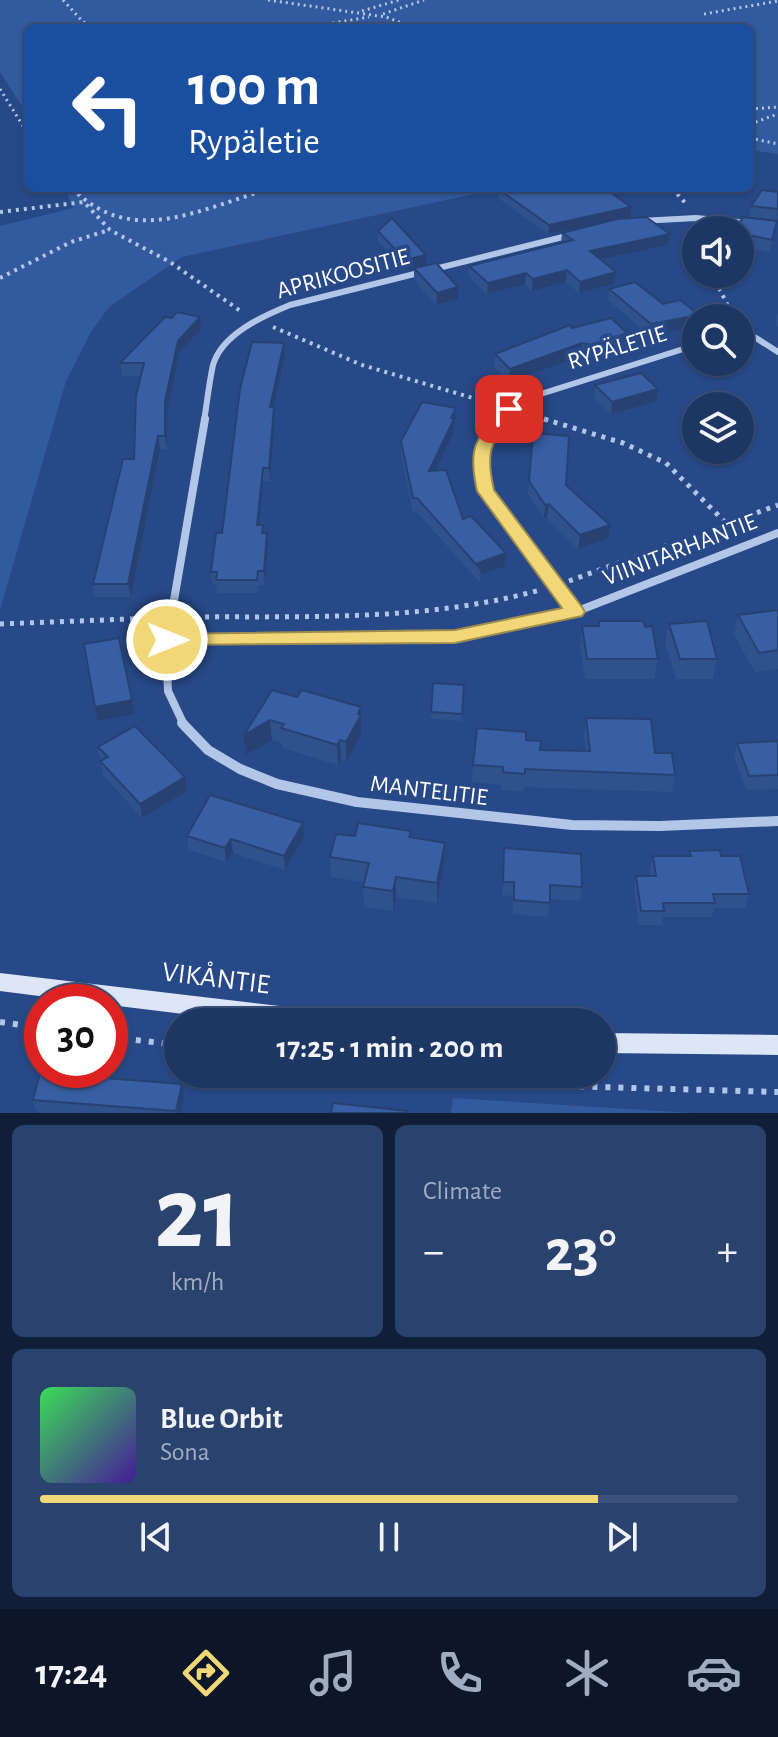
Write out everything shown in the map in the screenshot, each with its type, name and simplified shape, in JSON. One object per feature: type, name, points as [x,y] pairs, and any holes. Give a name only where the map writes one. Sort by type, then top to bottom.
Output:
[{"type":"street","points":[[627,222],[696,218],[765,225]]},
{"type":"street","name":"APRIKOOSITIE","points":[[167,640],[214,362],[229,338],[255,320],[290,305],[584,231]]},
{"type":"street","points":[[754,338],[778,352]]},
{"type":"street","name":"RYPÄLETIE","points":[[575,612],[486,491],[481,471],[483,442],[509,409],[528,398],[682,349]]},
{"type":"street","name":"VIINITARHANTIE","points":[[167,640],[455,636],[575,612],[778,533]]},
{"type":"street","name":"MANTELITIE","points":[[167,640],[167,689],[174,708],[190,732],[218,757],[291,789],[349,802],[515,822],[621,826],[778,821]]},
{"type":"street","name":"VIKÅNTIE","points":[[0,982],[214,1008]]},
{"type":"street","points":[[616,1043],[778,1045]]},
{"type":"path","points":[[63,0],[83,22],[90,24]]},
{"type":"path","points":[[268,0],[346,13],[380,15],[408,24]]},
{"type":"path","points":[[346,13],[399,0]]},
{"type":"path","points":[[327,24],[396,12],[424,0]]},
{"type":"path","points":[[704,14],[778,1]]},
{"type":"path","points":[[0,89],[24,128]]},
{"type":"path","points":[[754,109],[778,107]]},
{"type":"path","points":[[754,123],[778,114]]},
{"type":"path","points":[[754,139],[778,144]]},
{"type":"path","points":[[75,192],[110,230],[170,262],[255,320]]},
{"type":"path","points":[[0,212],[84,202],[133,222],[165,217],[258,192]]},
{"type":"path","points":[[0,278],[71,242],[110,230]]},
{"type":"path","points":[[0,624],[395,615],[507,601],[777,507]]},
{"type":"path","points":[[0,1022],[24,1025]]},
{"type":"path","points":[[128,1039],[164,1043]]},
{"type":"path","points":[[616,1087],[778,1092]]},
{"type":"shaded area","points":[[0,0],[778,0],[778,154],[754,151],[754,24],[24,24],[24,110],[0,72]]},
{"type":"shaded area","points":[[67,192],[483,192],[182,257],[109,307],[91,332],[66,381],[0,610],[0,226],[73,208]]},
{"type":"shaded area","points":[[453,1098],[693,1113],[451,1113]]},
{"type":"building","points":[[762,190],[778,192],[778,209],[751,206]]},
{"type":"building","points":[[502,192],[610,192],[631,207],[549,225]]},
{"type":"building","points":[[646,217],[670,234],[590,251],[616,272],[580,282],[567,270],[533,279],[526,273],[488,283],[469,266],[573,240],[562,233],[617,219]]},
{"type":"building","points":[[392,218],[426,255],[405,260],[378,231]]},
{"type":"building","points":[[754,218],[777,221],[772,240],[754,236]]},
{"type":"building","points":[[436,263],[458,287],[437,293],[414,268]]},
{"type":"building","points":[[635,282],[663,304],[680,300],[685,304],[682,304],[682,318],[651,324],[609,289]]},
{"type":"building","points":[[177,312],[200,317],[178,341],[165,401],[165,436],[158,436],[128,584],[93,584],[123,459],[134,459],[136,396],[144,363],[120,363],[165,317],[172,318]]},
{"type":"building","points":[[611,318],[627,333],[595,345],[582,343],[510,369],[495,354],[570,325],[572,328]]},
{"type":"building","points":[[252,342],[284,343],[270,407],[274,407],[269,468],[263,468],[257,525],[263,525],[262,533],[267,533],[264,571],[258,571],[257,580],[216,580],[217,572],[211,572],[216,533],[222,533],[240,389]]},
{"type":"building","points":[[641,373],[658,389],[612,402],[595,385]]},
{"type":"building","points":[[422,402],[456,408],[451,418],[454,419],[429,471],[446,470],[463,519],[471,516],[506,553],[478,563],[481,570],[417,498],[413,498],[401,441]]},
{"type":"building","points":[[533,433],[569,436],[566,485],[610,525],[580,535],[549,504],[545,505],[529,481]]},
{"type":"building","points":[[778,610],[778,650],[759,653],[738,615]]},
{"type":"building","points":[[599,621],[643,621],[645,627],[652,626],[658,659],[587,659],[582,626],[599,626]]},
{"type":"building","points":[[707,621],[717,659],[680,659],[669,624]]},
{"type":"building","points":[[119,638],[132,700],[95,707],[84,644]]},
{"type":"building","points":[[433,683],[464,685],[462,714],[431,712]]},
{"type":"building","points":[[272,690],[297,697],[302,690],[361,707],[358,714],[361,715],[346,742],[340,740],[337,745],[281,728],[284,724],[270,720],[244,735]]},
{"type":"building","points":[[586,718],[651,719],[655,753],[672,753],[675,775],[525,769],[525,774],[503,772],[503,767],[473,765],[477,728],[526,732],[526,740],[541,741],[540,750],[590,751]]},
{"type":"building","points":[[135,726],[185,777],[140,804],[100,761],[108,757],[98,747]]},
{"type":"building","points":[[778,741],[778,775],[749,776],[737,743]]},
{"type":"building","points":[[210,795],[303,823],[284,856],[231,839],[225,848],[187,836]]},
{"type":"building","points":[[358,823],[411,831],[409,837],[445,843],[437,883],[396,877],[393,891],[363,887],[369,863],[330,857],[336,834],[355,836]]},
{"type":"building","points":[[504,848],[581,854],[582,887],[550,885],[550,903],[514,900],[514,882],[503,882]]},
{"type":"building","points":[[720,850],[721,856],[740,856],[749,894],[713,894],[715,903],[663,903],[664,911],[641,911],[636,876],[656,876],[653,856],[691,856],[689,851]]},
{"type":"building","points":[[128,1080],[164,1083],[164,1088],[181,1088],[176,1111],[33,1100],[36,1088],[128,1088]]},
{"type":"building","points":[[333,1103],[408,1111],[408,1113],[331,1113]]},
{"type":"route","points":[[167,640],[455,636],[575,612],[486,491],[481,471],[483,442],[509,409]]}]
